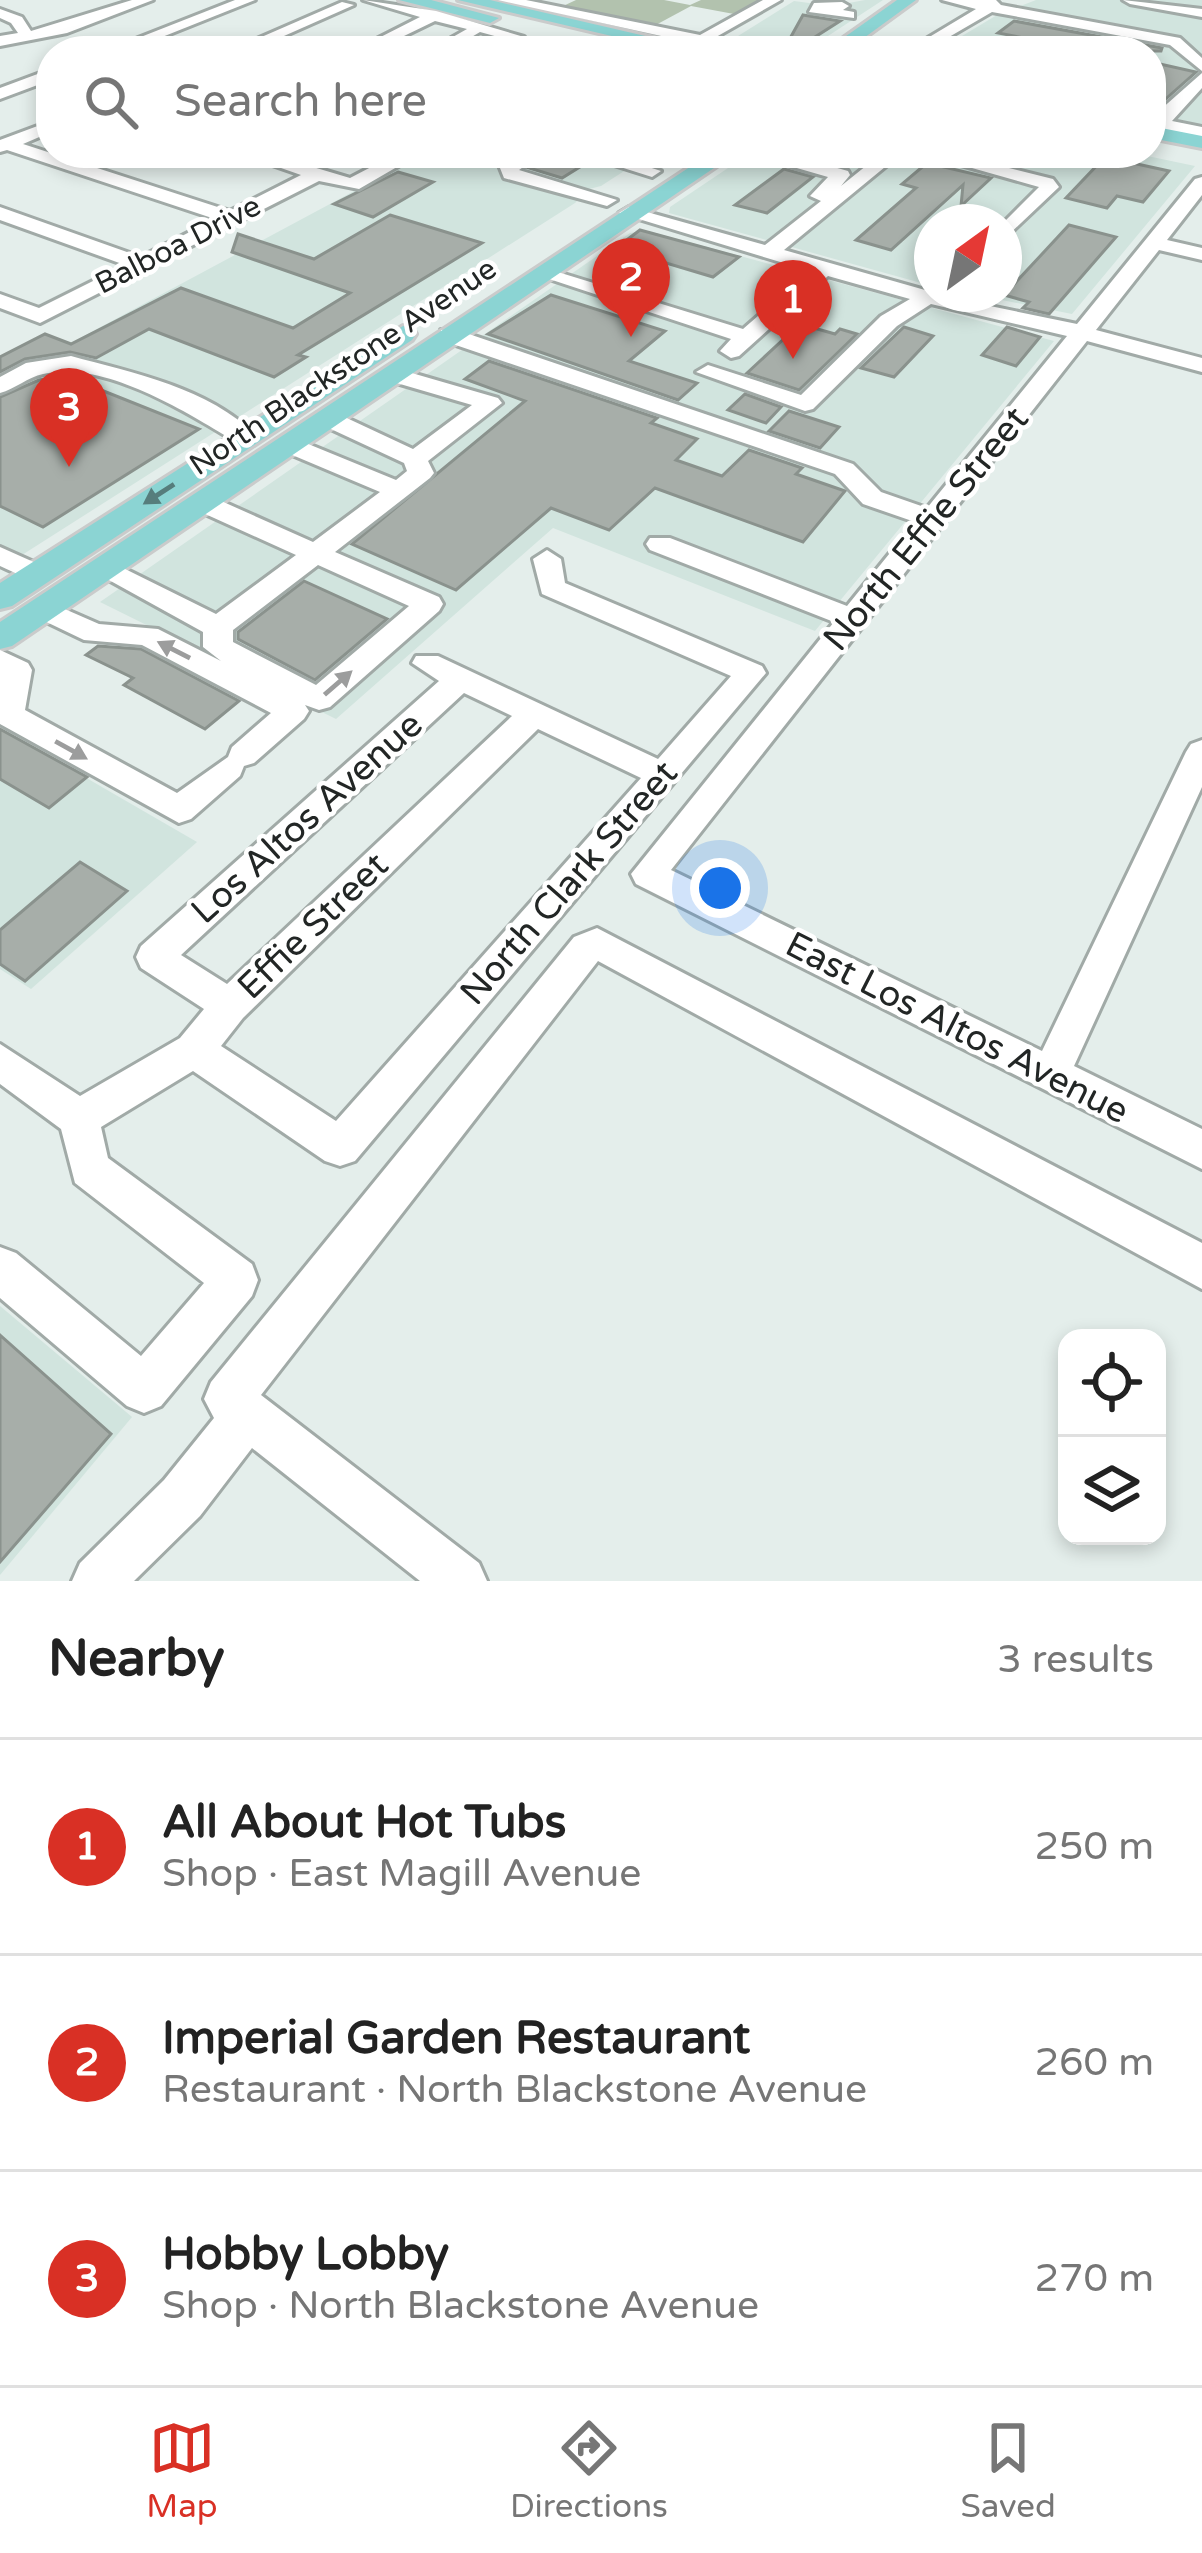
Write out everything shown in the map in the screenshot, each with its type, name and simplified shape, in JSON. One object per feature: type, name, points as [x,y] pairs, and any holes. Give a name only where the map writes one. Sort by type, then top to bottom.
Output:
[{"type":"main road","points":[[407,0],[569,36]]},
{"type":"main road","points":[[466,0],[654,36]]},
{"type":"main road","points":[[856,36],[908,0]]},
{"type":"main road","points":[[904,29],[911,11],[931,2]]},
{"type":"main road","points":[[1166,130],[1202,142]]},
{"type":"main road","points":[[1166,150],[1202,157]]},
{"type":"main road","name":"North Blackstone Avenue","points":[[0,638],[541,273],[656,168]]},
{"type":"main road","name":"North Blackstone Avenue","points":[[0,598],[245,437],[618,207],[695,168]]},
{"type":"street","points":[[0,41],[28,38],[146,0]]},
{"type":"street","points":[[153,36],[248,0]]},
{"type":"street","points":[[370,0],[512,36]]},
{"type":"street","points":[[505,0],[662,36]]},
{"type":"street","points":[[716,36],[774,0]]},
{"type":"street","points":[[949,0],[1147,36]]},
{"type":"street","points":[[939,36],[1006,0]]},
{"type":"street","points":[[1130,0],[1202,13]]},
{"type":"street","points":[[274,36],[347,5]]},
{"type":"street","points":[[5,9],[28,38]]},
{"type":"street","points":[[396,36],[436,15]]},
{"type":"street","points":[[309,22],[343,36]]},
{"type":"street","points":[[465,36],[473,32]]},
{"type":"street","points":[[1166,39],[1175,41],[1202,66]]},
{"type":"street","points":[[1166,114],[1202,78]]},
{"type":"street","points":[[1,92],[36,79]]},
{"type":"street","points":[[1166,128],[1202,132]]},
{"type":"street","points":[[3,146],[36,132]]},
{"type":"street","points":[[3,146],[36,156]]},
{"type":"street","points":[[73,168],[231,218]]},
{"type":"street","points":[[297,168],[352,185],[384,168]]},
{"type":"street","points":[[509,168],[511,174],[768,253],[914,291]]},
{"type":"street","points":[[641,168],[652,171]]},
{"type":"street","points":[[820,196],[841,175],[823,168]]},
{"type":"street","points":[[768,253],[846,168]]},
{"type":"street","points":[[987,168],[1050,188],[1022,215]]},
{"type":"street","name":"Balboa Drive","points":[[0,300],[40,316],[316,175]]},
{"type":"street","name":"North Effie Street","points":[[649,874],[1202,183]]},
{"type":"street","points":[[0,214],[142,264]]},
{"type":"street","points":[[1155,243],[1202,254]]},
{"type":"street","points":[[824,269],[708,373],[806,404],[889,321],[914,305]]},
{"type":"street","points":[[541,273],[747,337]]},
{"type":"street","points":[[999,312],[1202,365]]},
{"type":"street","points":[[448,335],[844,469],[872,498],[933,519]]},
{"type":"street","points":[[0,386],[34,368],[71,363],[116,372],[185,400],[245,437]]},
{"type":"street","points":[[392,374],[490,403],[415,459]]},
{"type":"street","points":[[218,627],[421,473],[415,459],[327,418]]},
{"type":"street","points":[[287,444],[398,490]]},
{"type":"street","points":[[201,502],[428,604],[319,699],[218,647],[218,627]]},
{"type":"street","points":[[661,544],[853,619]]},
{"type":"street","points":[[0,555],[37,574]]},
{"type":"street","name":"North Clark Street","points":[[194,1050],[340,1148],[752,673],[552,588],[547,559]]},
{"type":"street","points":[[103,569],[218,627]]},
{"type":"street","points":[[9,665],[8,715],[179,810],[293,711],[148,636],[94,633],[44,608]]},
{"type":"street","points":[[428,663],[663,775]]},
{"type":"street","name":"Los Altos Avenue","points":[[230,1006],[154,957],[460,679]]},
{"type":"street","name":"Effie Street","points":[[79,1119],[194,1050],[230,1006],[534,714]]},
{"type":"street","points":[[1050,1075],[1202,752]]},
{"type":"street","name":"East Los Altos Avenue","points":[[649,874],[1202,1150]]},
{"type":"street","points":[[461,1581],[228,1399],[587,948],[597,944],[1202,1267]]},
{"type":"street","points":[[0,1061],[79,1119],[90,1169],[236,1280],[144,1389],[0,1269]]},
{"type":"street","points":[[98,1581],[182,1498],[248,1414]]},
{"type":"shaded area","points":[[883,0],[828,36],[738,36],[794,1],[832,6]]},
{"type":"shaded area","points":[[1036,0],[1202,0],[1202,126],[1166,119],[1166,36],[962,36]]},
{"type":"shaded area","points":[[1166,160],[1195,166],[1072,314],[1022,304],[1022,204],[914,204],[914,281],[669,213],[670,207],[728,168],[1166,168]]},
{"type":"shaded area","points":[[397,168],[629,168],[589,189],[575,203],[0,569],[0,381]]},
{"type":"shaded area","points":[[648,231],[914,303],[914,312],[947,312],[1054,341],[815,631],[553,528],[336,719],[100,602],[630,233]]},
{"type":"shaded area","points":[[0,728],[197,842],[31,989],[0,969]]},
{"type":"shaded area","points":[[0,1306],[132,1417],[0,1575]]},
{"type":"green space","points":[[576,0],[664,0],[690,5],[701,0],[759,0],[734,14],[691,6],[652,27],[561,7]]},
{"type":"building","points":[[803,15],[840,21],[816,36],[791,36]]},
{"type":"building","points":[[1014,21],[1096,36],[1014,36],[998,33]]},
{"type":"building","points":[[1166,65],[1196,72],[1166,99]]},
{"type":"building","points":[[529,168],[578,168],[562,178]]},
{"type":"building","points":[[921,168],[948,168],[991,178],[963,204],[963,185],[942,204],[914,204],[914,229],[891,250],[856,240],[916,188],[902,184]]},
{"type":"building","points":[[1095,168],[1169,171],[1143,202],[1117,196],[1107,208],[1066,198]]},
{"type":"building","points":[[784,169],[813,177],[767,213],[735,205]]},
{"type":"building","points":[[398,172],[433,182],[373,217],[334,204]]},
{"type":"building","points":[[390,215],[482,243],[298,355],[306,357],[274,377],[149,329],[96,358],[70,352],[25,359],[0,372],[0,357],[45,334],[71,344],[181,288],[293,328],[350,293],[232,252],[238,234],[314,259]]},
{"type":"building","points":[[1069,225],[1116,237],[1049,314],[1023,308],[1029,302],[1022,300],[1022,276]]},
{"type":"building","points":[[640,230],[739,257],[713,277],[616,248]]},
{"type":"building","points":[[551,295],[665,331],[629,361],[697,383],[678,400],[488,334]]},
{"type":"building","points":[[800,324],[835,334],[840,329],[857,334],[799,390],[747,373]]},
{"type":"building","points":[[904,327],[933,336],[894,377],[861,368]]},
{"type":"building","points":[[1007,327],[1040,337],[1016,366],[982,355]]},
{"type":"building","points":[[489,361],[657,418],[651,423],[697,439],[676,460],[722,476],[749,450],[802,468],[796,474],[845,491],[803,542],[655,488],[609,530],[551,508],[456,590],[352,544],[525,401],[465,379]]},
{"type":"building","points":[[66,376],[199,429],[43,527],[0,506],[0,397],[39,380]]},
{"type":"building","points":[[745,394],[781,407],[766,423],[728,410]]},
{"type":"building","points":[[789,411],[839,427],[820,448],[769,431]]},
{"type":"building","points":[[304,581],[387,619],[315,680],[238,639],[238,632]]},
{"type":"building","points":[[98,646],[141,649],[239,701],[205,729],[124,685],[133,678],[86,655]]},
{"type":"building","points":[[0,729],[87,777],[49,808],[0,779]]},
{"type":"building","points":[[80,862],[127,891],[25,981],[0,964],[0,930]]},
{"type":"building","points":[[0,1335],[111,1434],[0,1562]]},
{"type":"place","name":"Imperial Garden Restaurant","points":[[631,337]]},
{"type":"place","name":"All About Hot Tubs","points":[[793,359]]},
{"type":"place","name":"Hobby Lobby","points":[[69,467]]}]
